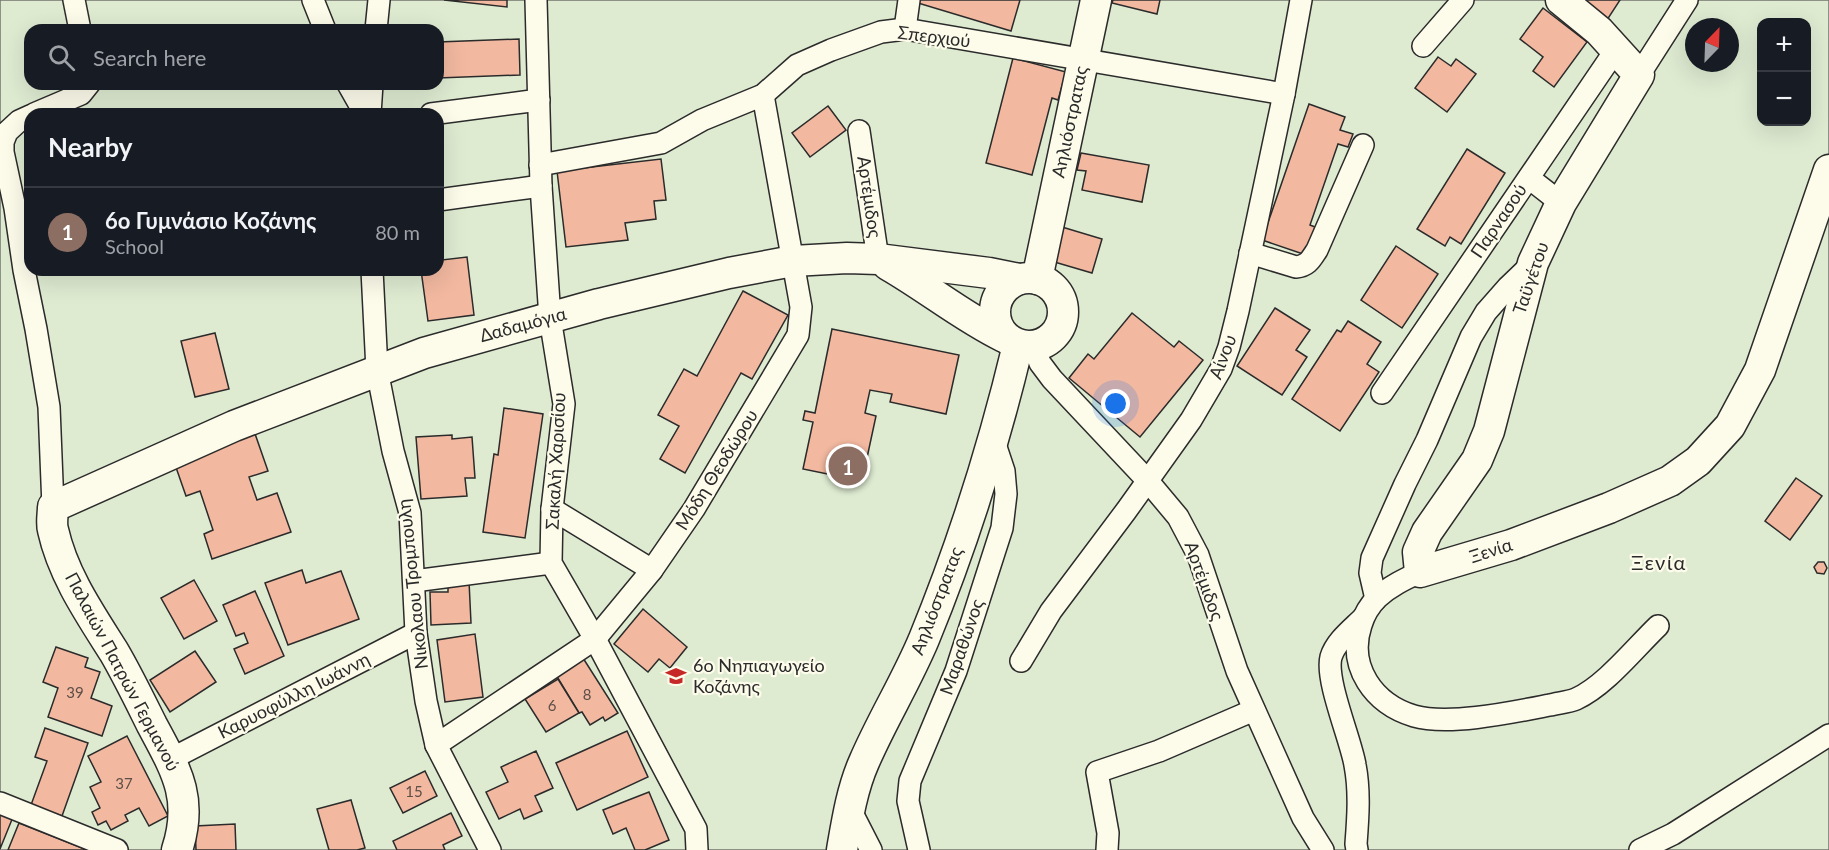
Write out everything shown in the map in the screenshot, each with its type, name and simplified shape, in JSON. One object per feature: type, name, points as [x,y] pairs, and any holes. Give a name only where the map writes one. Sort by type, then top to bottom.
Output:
[{"type":"street","points":[[74,0],[79,24]]},
{"type":"street","points":[[313,0],[323,24]]},
{"type":"street","points":[[377,24],[379,0]]},
{"type":"street","name":"Σακαλή Χαρισίου","points":[[536,0],[540,176],[550,318],[564,404],[552,509],[552,563],[696,829],[696,850]]},
{"type":"street","points":[[905,29],[909,0]]},
{"type":"street","name":"Αηλιόστρατας","points":[[1028,279],[1096,0]]},
{"type":"street","name":"Αίνου","points":[[1021,661],[1052,611],[1191,420],[1221,369],[1229,347],[1250,253],[1284,94],[1301,0]]},
{"type":"street","points":[[1423,46],[1463,0]]},
{"type":"street","points":[[1561,0],[1617,48],[1639,75]]},
{"type":"street","name":"Ταϋγέτου","points":[[1420,572],[1418,552],[1427,532],[1477,460],[1489,431],[1533,262],[1561,203],[1687,0]]},
{"type":"street","name":"Σπερχιού","points":[[444,199],[540,176],[661,143],[702,120],[763,96],[796,65],[881,32],[905,29],[1284,94]]},
{"type":"street","name":"Παρνασού","points":[[1382,393],[1617,48]]},
{"type":"street","points":[[48,108],[81,94],[84,90]]},
{"type":"street","points":[[351,90],[362,108]]},
{"type":"street","points":[[370,108],[372,90]]},
{"type":"street","name":"Μόδη Θεοδώρου","points":[[436,745],[595,639],[652,570],[694,509],[798,335],[801,307],[763,96]]},
{"type":"street","points":[[444,112],[538,100]]},
{"type":"street","name":"Παλαιών Πατρών Γερμανού","points":[[24,119],[7,132],[3,142],[3,152],[15,208],[24,270]]},
{"type":"street","name":"Αρτέμιδος","points":[[859,131],[878,260],[916,281],[975,322],[1019,343],[1041,363],[1052,379],[1147,480],[1178,517],[1198,555],[1226,640],[1254,710],[1303,818],[1323,850]]},
{"type":"street","points":[[1250,253],[1296,267],[1303,267],[1310,262],[1363,145]]},
{"type":"street","name":"Ξενία","points":[[1658,626],[1597,687],[1575,700],[1514,712],[1436,719],[1416,716],[1397,709],[1381,699],[1365,680],[1360,668],[1358,637],[1364,618],[1376,599],[1393,585],[1420,572],[1511,545],[1582,518],[1670,481],[1698,461],[1730,426],[1761,370],[1829,170]]},
{"type":"street","points":[[1529,178],[1561,203]]},
{"type":"street","name":"Δαδαμόγια","points":[[53,507],[234,426],[377,370],[468,340],[729,273],[793,261],[847,258],[1028,279]]},
{"type":"street","points":[[1376,599],[1370,573],[1372,558],[1427,440],[1471,337],[1486,312],[1533,262]]},
{"type":"street","name":"Παλαιών Πατρών Γερμανού","points":[[25,276],[49,406],[52,528],[83,605],[114,653],[171,759],[182,786],[185,803],[184,818],[177,850]]},
{"type":"street","name":"Νικολαου Τρομπουλη","points":[[372,276],[377,370],[393,451],[410,513],[417,633],[426,701],[436,745],[490,850]]},
{"type":"street","points":[[1028,279],[1047,283],[1062,302],[1061,326],[1045,343],[1019,343],[997,327],[994,315],[995,304],[1000,293],[1008,285],[1028,279]]},
{"type":"street","name":"Αηλιόστρατας","points":[[842,850],[850,808],[863,764],[901,690],[935,611],[994,441],[1019,343]]},
{"type":"street","name":"Μαραθώνος","points":[[919,850],[908,801],[910,781],[956,672],[1002,528],[1006,494],[1004,471],[994,441]]},
{"type":"street","points":[[552,509],[652,570]]},
{"type":"street","points":[[414,581],[552,563]]},
{"type":"street","points":[[1357,850],[1358,789],[1355,764],[1330,671],[1330,660],[1338,644],[1364,618]]},
{"type":"street","name":"Καρυοφύλλη Ιωάννη","points":[[171,759],[417,633]]},
{"type":"street","points":[[1107,850],[1108,833],[1097,772],[1159,751],[1254,710]]},
{"type":"street","points":[[1640,850],[1673,834],[1829,735]]},
{"type":"street","points":[[0,803],[117,850]]},
{"type":"street","points":[[850,808],[871,850]]},
{"type":"green space","points":[[0,0],[1829,0],[1829,850],[0,850]]},
{"type":"building","points":[[444,0],[507,0],[507,7]]},
{"type":"building","points":[[919,0],[1020,0],[1011,31],[918,3]]},
{"type":"building","points":[[1113,0],[1160,0],[1157,14],[1112,3]]},
{"type":"building","points":[[1578,0],[1620,0],[1607,20]]},
{"type":"building","points":[[1543,8],[1587,42],[1554,87],[1533,71],[1543,57],[1520,39]]},
{"type":"building","points":[[519,39],[520,75],[444,78],[444,42]]},
{"type":"building","points":[[1438,57],[1451,66],[1456,59],[1476,74],[1447,112],[1415,88]]},
{"type":"building","points":[[1013,58],[1066,72],[1058,100],[1052,98],[1032,175],[986,163]]},
{"type":"building","points":[[1309,104],[1345,117],[1340,130],[1353,134],[1348,147],[1338,144],[1310,225],[1315,227],[1306,255],[1262,240]]},
{"type":"building","points":[[828,106],[846,130],[810,157],[792,133]]},
{"type":"building","points":[[1467,149],[1505,173],[1461,244],[1450,237],[1445,246],[1417,229]]},
{"type":"building","points":[[1081,153],[1149,165],[1142,202],[1082,190],[1086,171],[1077,170]]},
{"type":"building","points":[[661,159],[666,200],[654,201],[656,219],[625,223],[628,240],[566,247],[557,171]]},
{"type":"building","points":[[1062,227],[1102,239],[1092,273],[1051,261]]},
{"type":"building","points":[[1396,246],[1438,274],[1402,328],[1361,300]]},
{"type":"building","points":[[467,257],[474,315],[428,321],[422,276],[444,276],[444,260]]},
{"type":"building","points":[[743,291],[788,315],[752,379],[741,373],[685,473],[660,459],[679,426],[658,415],[684,369],[697,376]]},
{"type":"building","points":[[1275,308],[1310,330],[1296,350],[1307,357],[1282,395],[1237,366]]},
{"type":"building","points":[[1132,313],[1174,347],[1179,341],[1203,360],[1140,437],[1069,378],[1088,354],[1094,359]]},
{"type":"building","points":[[1348,321],[1381,342],[1367,364],[1379,372],[1340,431],[1292,399],[1337,330],[1341,332]]},
{"type":"building","points":[[832,329],[959,355],[946,414],[890,402],[892,394],[870,390],[865,413],[876,416],[862,481],[803,469],[813,422],[803,420],[805,411],[815,413]]},
{"type":"building","points":[[215,333],[229,389],[195,397],[181,341]]},
{"type":"building","points":[[504,408],[543,414],[525,538],[483,532],[494,454],[498,455]]},
{"type":"building","points":[[253,428],[268,471],[249,477],[257,500],[277,493],[291,532],[212,559],[204,534],[213,530],[200,491],[186,496],[172,456]]},
{"type":"building","points":[[452,435],[452,439],[472,437],[475,478],[465,478],[467,496],[421,499],[416,437]]},
{"type":"building","points":[[1796,478],[1822,496],[1790,540],[1765,521]]},
{"type":"building","points":[[1818,562],[1824,562],[1827,568],[1824,574],[1817,573],[1814,567]]},
{"type":"building","points":[[302,570],[306,583],[341,571],[359,619],[288,645],[265,583]]},
{"type":"building","points":[[194,580],[217,621],[184,639],[161,598]]},
{"type":"building","points":[[448,581],[469,581],[471,623],[431,625],[430,592],[448,592]]},
{"type":"building","points":[[255,591],[284,656],[245,674],[234,649],[248,643],[244,633],[236,636],[223,605]]},
{"type":"building","points":[[643,609],[687,647],[670,668],[659,659],[648,672],[614,644]]},
{"type":"building","points":[[475,634],[483,697],[445,702],[437,640]]},
{"type":"building","points":[[56,647],[88,658],[85,667],[100,672],[91,698],[112,706],[102,736],[48,717],[58,688],[43,682]]},
{"type":"building","points":[[195,651],[216,682],[170,712],[150,680]]},
{"type":"building","points":[[583,658],[618,713],[605,721],[603,717],[590,725],[582,712],[579,713],[556,675]]},
{"type":"building","points":[[558,679],[579,713],[546,732],[525,699]]},
{"type":"building","points":[[45,728],[88,743],[62,816],[31,805],[47,761],[35,757]]},
{"type":"building","points":[[627,731],[648,777],[577,810],[556,763]]},
{"type":"building","points":[[127,736],[168,816],[149,826],[139,808],[125,815],[128,821],[111,830],[106,821],[98,825],[92,812],[100,808],[90,787],[101,782],[88,756]]},
{"type":"building","points":[[536,751],[553,788],[535,796],[542,811],[524,819],[520,809],[499,819],[486,792],[508,782],[501,767]]},
{"type":"building","points":[[425,771],[437,796],[403,813],[390,788]]},
{"type":"building","points":[[649,792],[669,840],[645,850],[635,850],[626,828],[613,834],[603,810]]},
{"type":"building","points":[[351,800],[365,848],[329,850],[317,809]]},
{"type":"building","points":[[0,812],[13,817],[0,849]]},
{"type":"building","points":[[451,813],[462,836],[443,845],[445,850],[397,850],[393,841]]},
{"type":"building","points":[[19,823],[87,850],[8,850]]},
{"type":"building","points":[[235,824],[236,850],[196,850],[195,826]]},
{"type":"place","name":"6ο Γυμνάσιο Κοζάνης","points":[[848,466]]},
{"type":"place","name":"6ο Νηπιαγωγείο Κοζάνης","points":[[676,676]]},
{"type":"district","name":"Ξενία","points":[[1659,563]]}]
